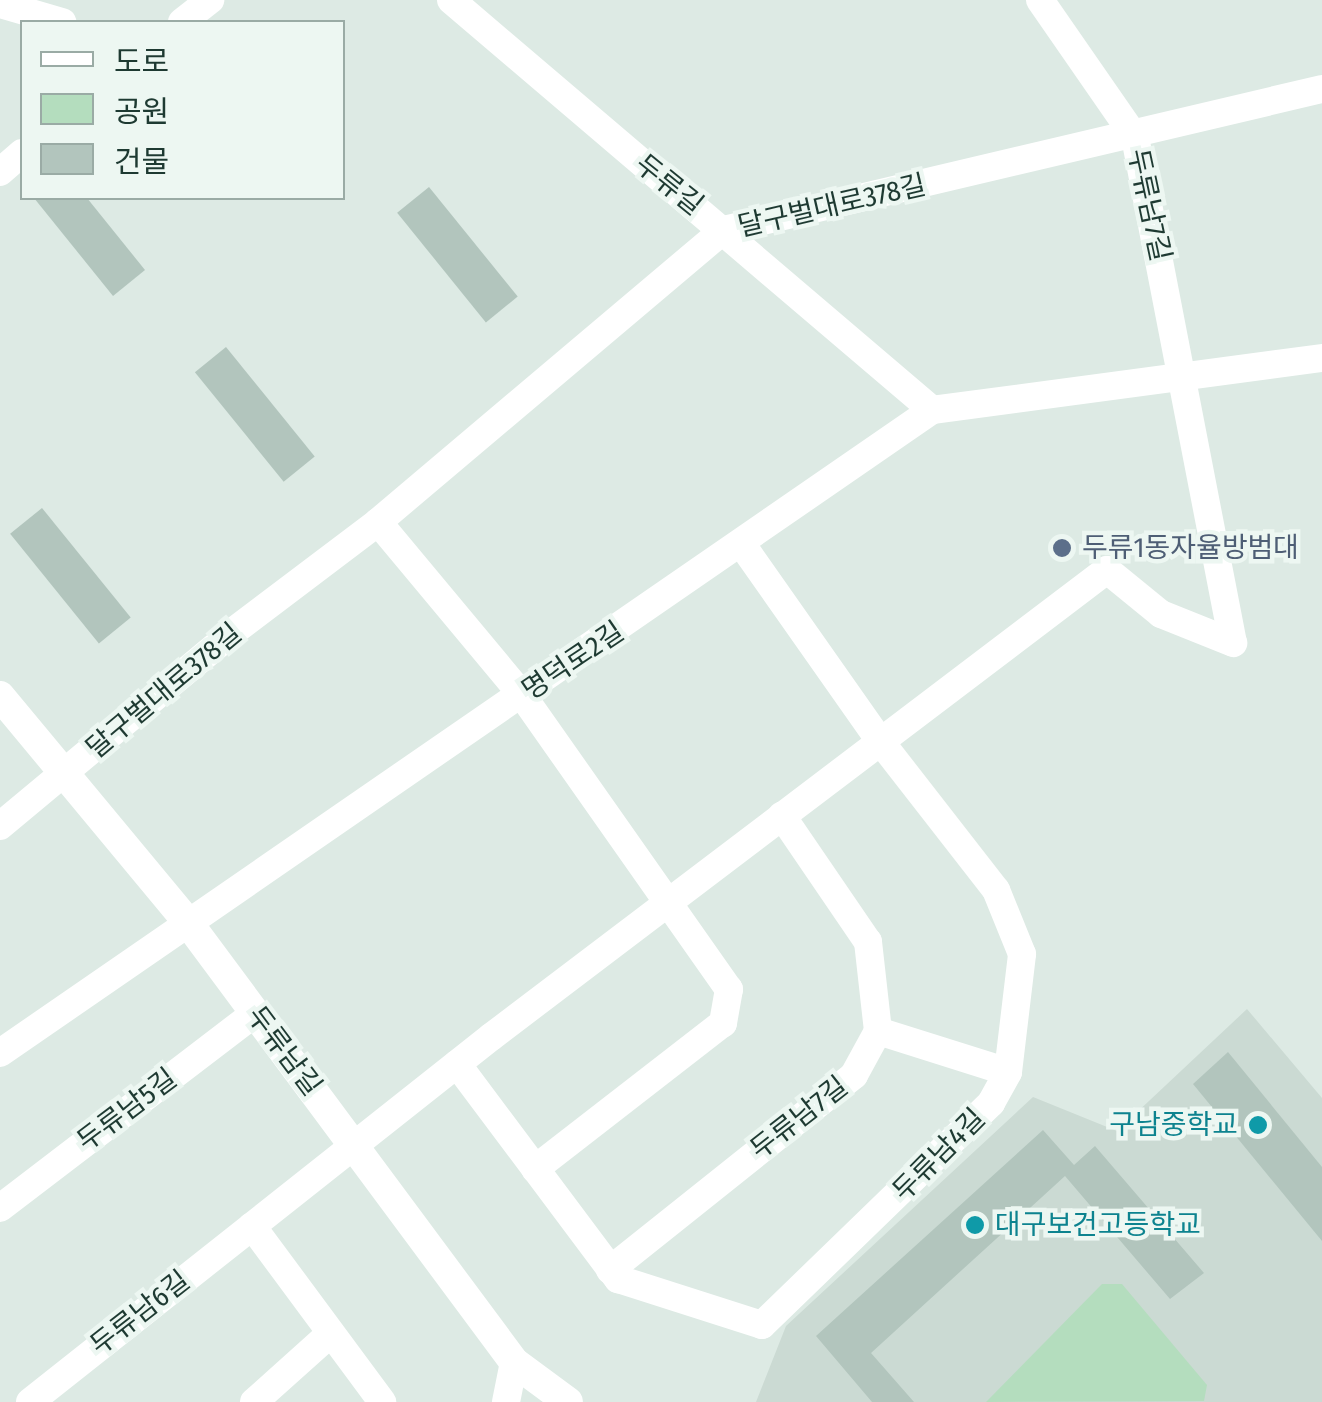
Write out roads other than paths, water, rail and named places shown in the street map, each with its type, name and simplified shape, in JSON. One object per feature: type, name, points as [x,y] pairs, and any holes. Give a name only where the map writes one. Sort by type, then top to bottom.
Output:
[{"type":"street","points":[[185,20],[210,0]]},
{"type":"street","name":"두류남7길","points":[[1040,0],[1135,137],[1186,378]]},
{"type":"street","name":"두류길","points":[[464,3],[932,410]]},
{"type":"street","points":[[0,4],[55,20]]},
{"type":"street","name":"달구벌대로378길","points":[[0,826],[378,522],[724,230],[1135,137],[1322,89]]},
{"type":"street","points":[[0,172],[20,155]]},
{"type":"street","name":"명덕로2길","points":[[0,1053],[742,545],[932,410],[1322,358]]},
{"type":"street","points":[[354,1145],[670,900],[1108,570],[1161,614],[1232,643],[1186,378]]},
{"type":"street","points":[[378,522],[522,695],[670,900],[728,990],[724,1023],[535,1169]]},
{"type":"street","name":"두류남4길","points":[[457,1064],[618,1279],[762,1326],[991,1103],[1008,1072],[1022,954],[996,890],[961,838],[880,742],[742,545]]},
{"type":"street","name":"두류남길","points":[[0,696],[189,924],[514,1362],[568,1402]]},
{"type":"street","points":[[782,816],[868,942],[878,1032],[1008,1072]]},
{"type":"street","name":"두류남5길","points":[[0,1208],[256,1013]]},
{"type":"street","name":"두류남7길","points":[[610,1270],[854,1075],[878,1032]]},
{"type":"street","name":"두류남6길","points":[[30,1402],[354,1145]]},
{"type":"street","points":[[252,1226],[382,1402]]},
{"type":"street","points":[[254,1402],[331,1334]]},
{"type":"street","points":[[506,1402],[514,1362]]},
{"type":"place","name":"두류1동자율방범대","points":[[1062,548]]},
{"type":"place","name":"구남중학교","points":[[1258,1125]]},
{"type":"place","name":"대구보건고등학교","points":[[975,1225]]}]
